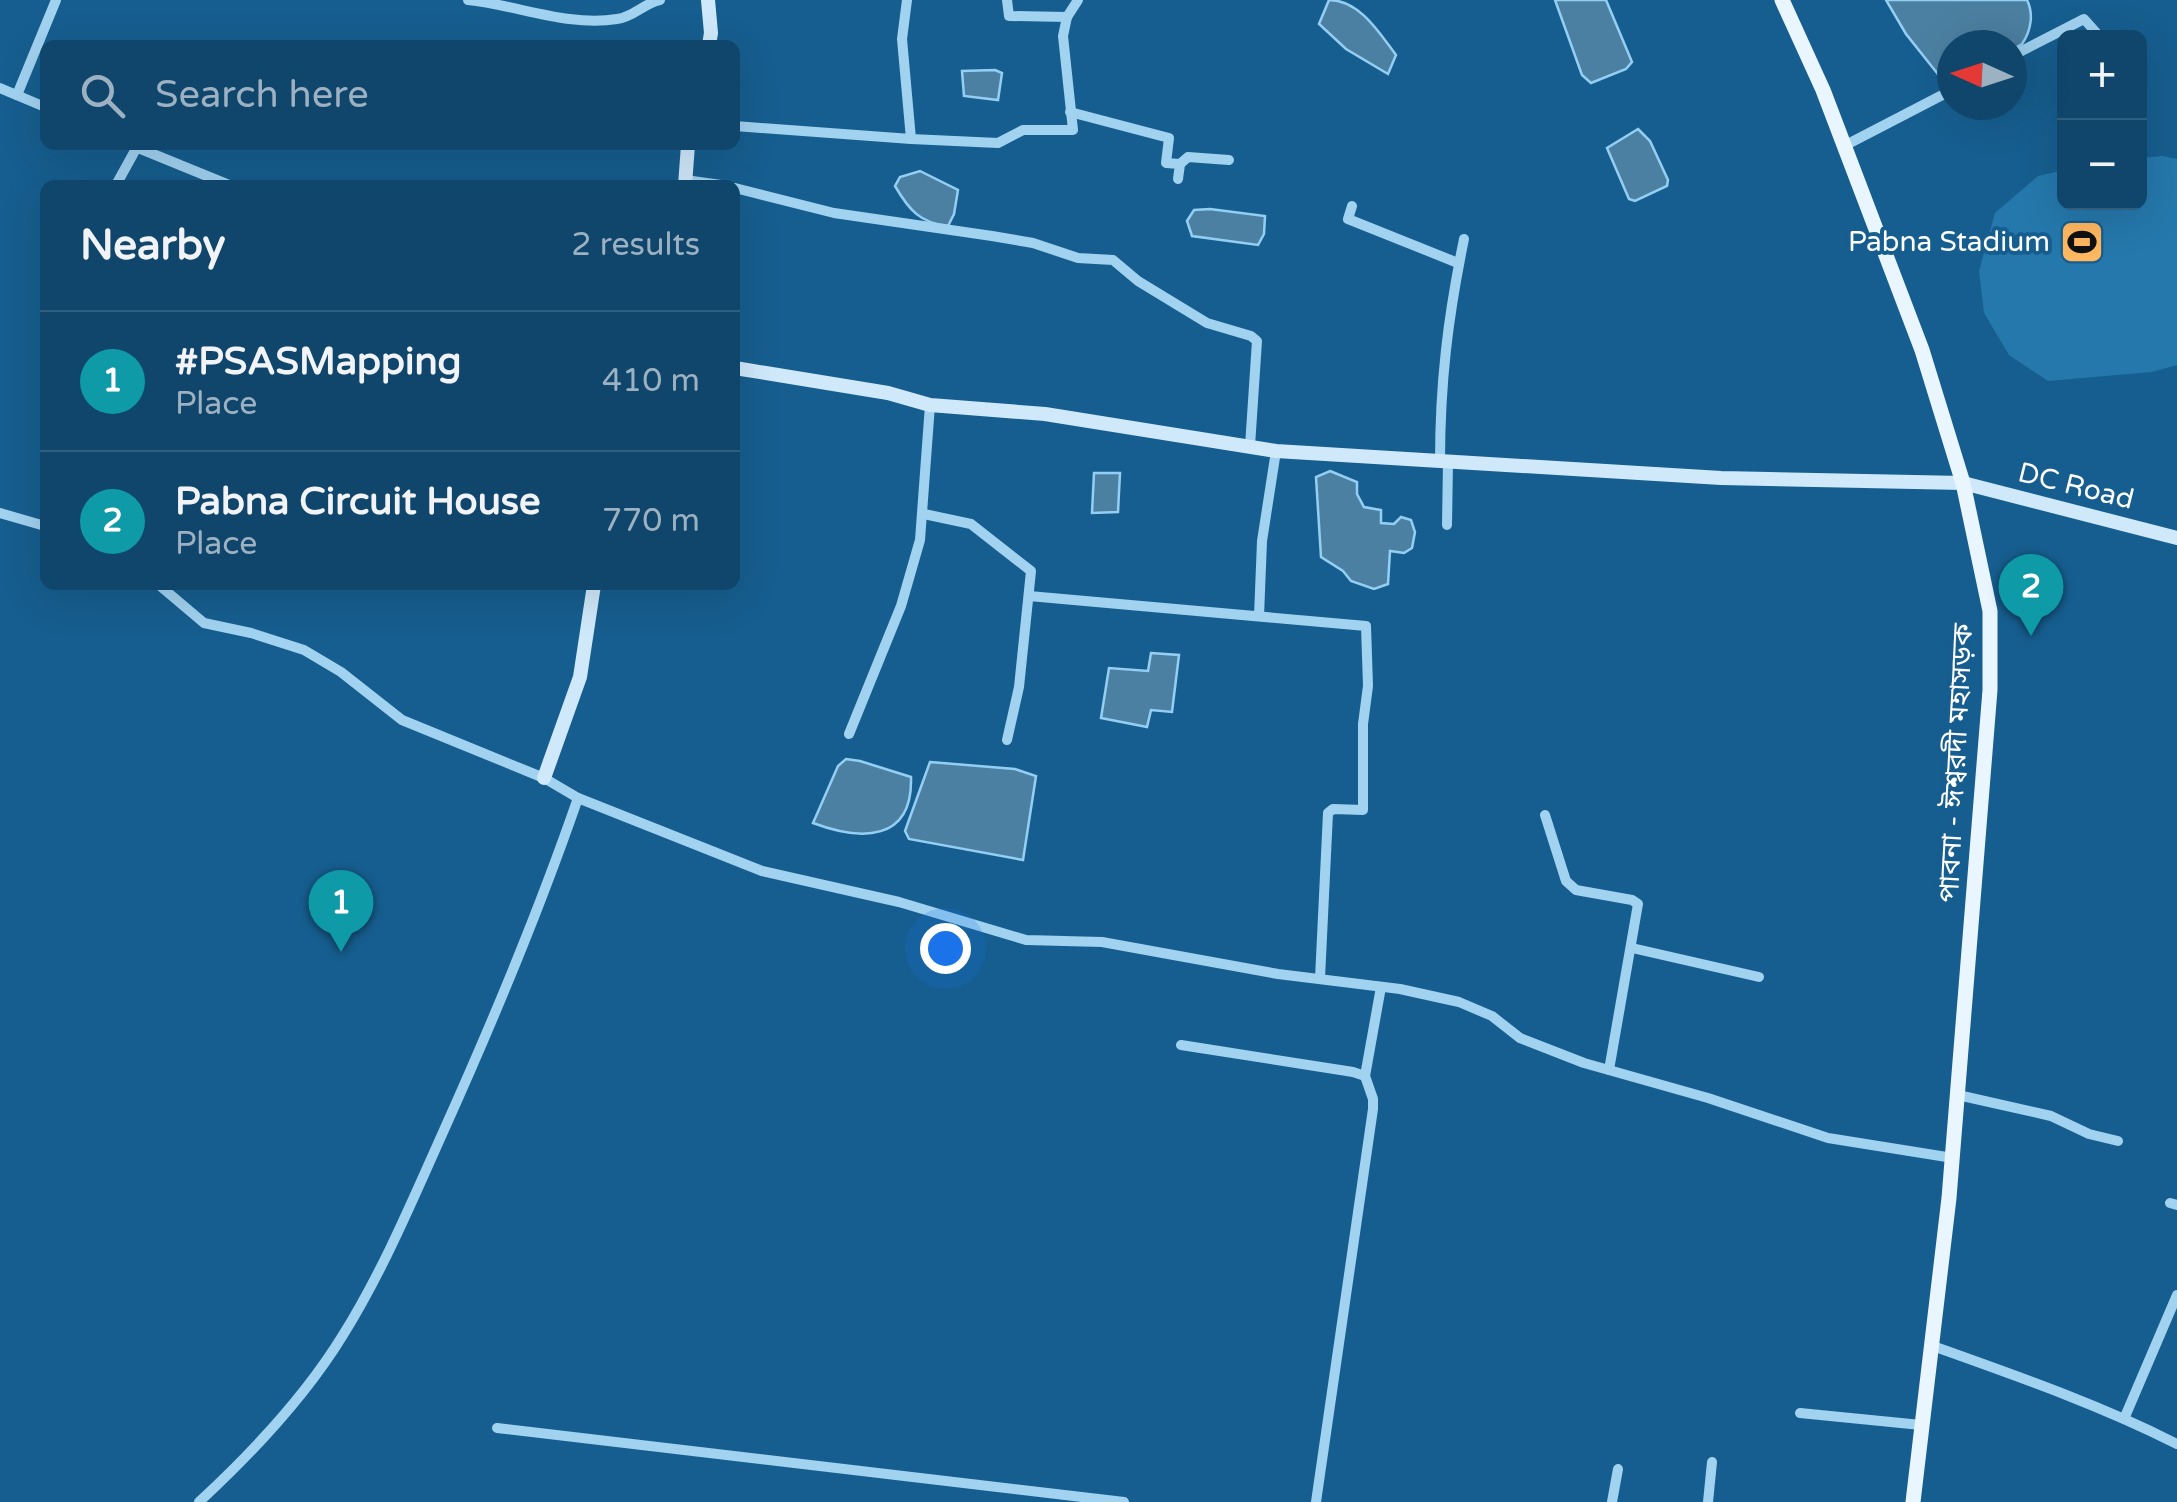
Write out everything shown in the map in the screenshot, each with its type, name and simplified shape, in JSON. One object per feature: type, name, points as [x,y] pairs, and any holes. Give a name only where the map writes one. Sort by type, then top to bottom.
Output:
[{"type":"main road","name":"পাবনা - ঈশ্বরদী মহাসড়ক","points":[[1782,0],[1823,90],[1922,350],[1962,483],[1990,612],[1990,690],[1953,1158],[1913,1502]]},
{"type":"street","points":[[18,95],[56,0]]},
{"type":"street","points":[[468,0],[558,18],[615,20],[660,0]]},
{"type":"street","points":[[708,0],[710,40]]},
{"type":"street","points":[[907,0],[902,39],[910,138]]},
{"type":"street","points":[[1008,0],[1010,16],[1067,17]]},
{"type":"street","points":[[740,126],[998,143],[1023,130],[1073,130],[1063,36],[1067,17],[1078,0]]},
{"type":"street","points":[[2063,30],[2084,19],[2094,30]]},
{"type":"street","points":[[2027,48],[2057,33]]},
{"type":"street","points":[[0,88],[40,105]]},
{"type":"street","points":[[1844,146],[1937,98]]},
{"type":"street","points":[[1070,112],[1170,138],[1166,163],[1180,164]]},
{"type":"street","points":[[118,180],[132,150]]},
{"type":"street","points":[[144,150],[217,180]]},
{"type":"street","points":[[685,180],[688,150]]},
{"type":"street","points":[[1178,179],[1180,164],[1188,157],[1229,160]]},
{"type":"street","points":[[740,189],[834,213],[1006,238],[1078,258],[1113,260],[1207,323],[1257,341],[1250,446]]},
{"type":"street","points":[[1352,206],[1348,219],[1458,264]]},
{"type":"street","points":[[1447,526],[1442,370],[1464,239]]},
{"type":"street","name":"DC Road","points":[[740,369],[888,392],[930,405],[1045,414],[1276,451],[1721,478],[1962,483],[2177,538]]},
{"type":"street","points":[[848,734],[901,606],[924,514],[930,405]]},
{"type":"street","points":[[1260,616],[1262,541],[1276,451]]},
{"type":"street","points":[[0,513],[40,525]]},
{"type":"street","points":[[924,514],[972,524],[1030,571],[1019,687],[1006,740]]},
{"type":"street","points":[[164,590],[204,623],[304,650],[341,672],[402,720],[544,778],[578,798],[762,871],[898,902],[1026,940],[1102,942],[1459,1002],[1492,1016],[1520,1038],[1609,1070],[1828,1138],[1953,1158]]},
{"type":"street","points":[[544,778],[580,677],[593,590]]},
{"type":"street","points":[[1029,596],[1361,625],[1368,629],[1363,810],[1333,809],[1328,813],[1320,978]]},
{"type":"street","points":[[199,1502],[290,1407],[343,1336],[411,1204],[484,1040],[536,916],[578,798]]},
{"type":"street","points":[[1544,815],[1566,881],[1576,890],[1638,904],[1609,1070]]},
{"type":"street","points":[[1632,948],[1760,978]]},
{"type":"street","points":[[1316,1502],[1373,1109],[1374,1099],[1366,1076],[1381,987]]},
{"type":"street","points":[[1180,1045],[1366,1076]]},
{"type":"street","points":[[1958,1095],[2050,1116],[2089,1134],[2118,1141]]},
{"type":"street","points":[[2124,1419],[2176,1299]]},
{"type":"street","points":[[1930,1346],[2124,1419],[2177,1444]]},
{"type":"street","points":[[1800,1413],[1920,1425]]},
{"type":"street","points":[[497,1428],[1124,1502]]},
{"type":"street","points":[[1708,1502],[1712,1462]]},
{"type":"street","points":[[1612,1502],[1618,1469]]},
{"type":"shaded area","points":[[1329,0],[1350,6],[1376,28],[1396,55],[1388,74],[1346,49],[1319,24]]},
{"type":"shaded area","points":[[1555,0],[1606,0],[1632,62],[1626,69],[1591,83],[1582,75]]},
{"type":"shaded area","points":[[1886,0],[2027,0],[2030,11],[2027,36],[2027,30],[1937,30],[1937,73],[1906,34]]},
{"type":"shaded area","points":[[962,71],[1002,73],[998,100],[964,96]]},
{"type":"shaded area","points":[[1638,129],[1650,141],[1668,180],[1667,186],[1635,201],[1629,199],[1607,148]]},
{"type":"shaded area","name":"Pabna Stadium","points":[[2147,157],[2177,159],[2177,365],[2152,372],[2048,381],[2009,355],[1984,313],[1979,271],[1995,213],[2038,176],[2057,172],[2057,210],[2147,210]]},
{"type":"shaded area","points":[[920,171],[958,190],[948,226],[916,214],[895,186],[900,177]]},
{"type":"shaded area","points":[[1194,210],[1265,216],[1264,234],[1258,245],[1192,236],[1187,221]]},
{"type":"shaded area","points":[[1330,471],[1357,482],[1357,494],[1364,507],[1381,510],[1381,523],[1394,524],[1401,517],[1411,520],[1415,532],[1412,548],[1404,553],[1390,551],[1388,584],[1374,589],[1351,581],[1321,557],[1316,477]]},
{"type":"shaded area","points":[[1094,473],[1120,473],[1118,512],[1092,513]]},
{"type":"shaded area","points":[[1151,653],[1179,655],[1172,712],[1151,710],[1147,727],[1101,718],[1109,668],[1148,671]]},
{"type":"shaded area","points":[[846,759],[911,777],[909,798],[894,825],[881,831],[849,833],[813,823],[838,766]]},
{"type":"shaded area","points":[[930,762],[1015,769],[1036,776],[1023,860],[909,839],[905,831]]},
{"type":"place","name":"Pabna Stadium","points":[[2082,242]]},
{"type":"place","name":"Pabna Circuit House","points":[[2031,636]]},
{"type":"place","name":"#PSASMapping","points":[[341,952]]}]
